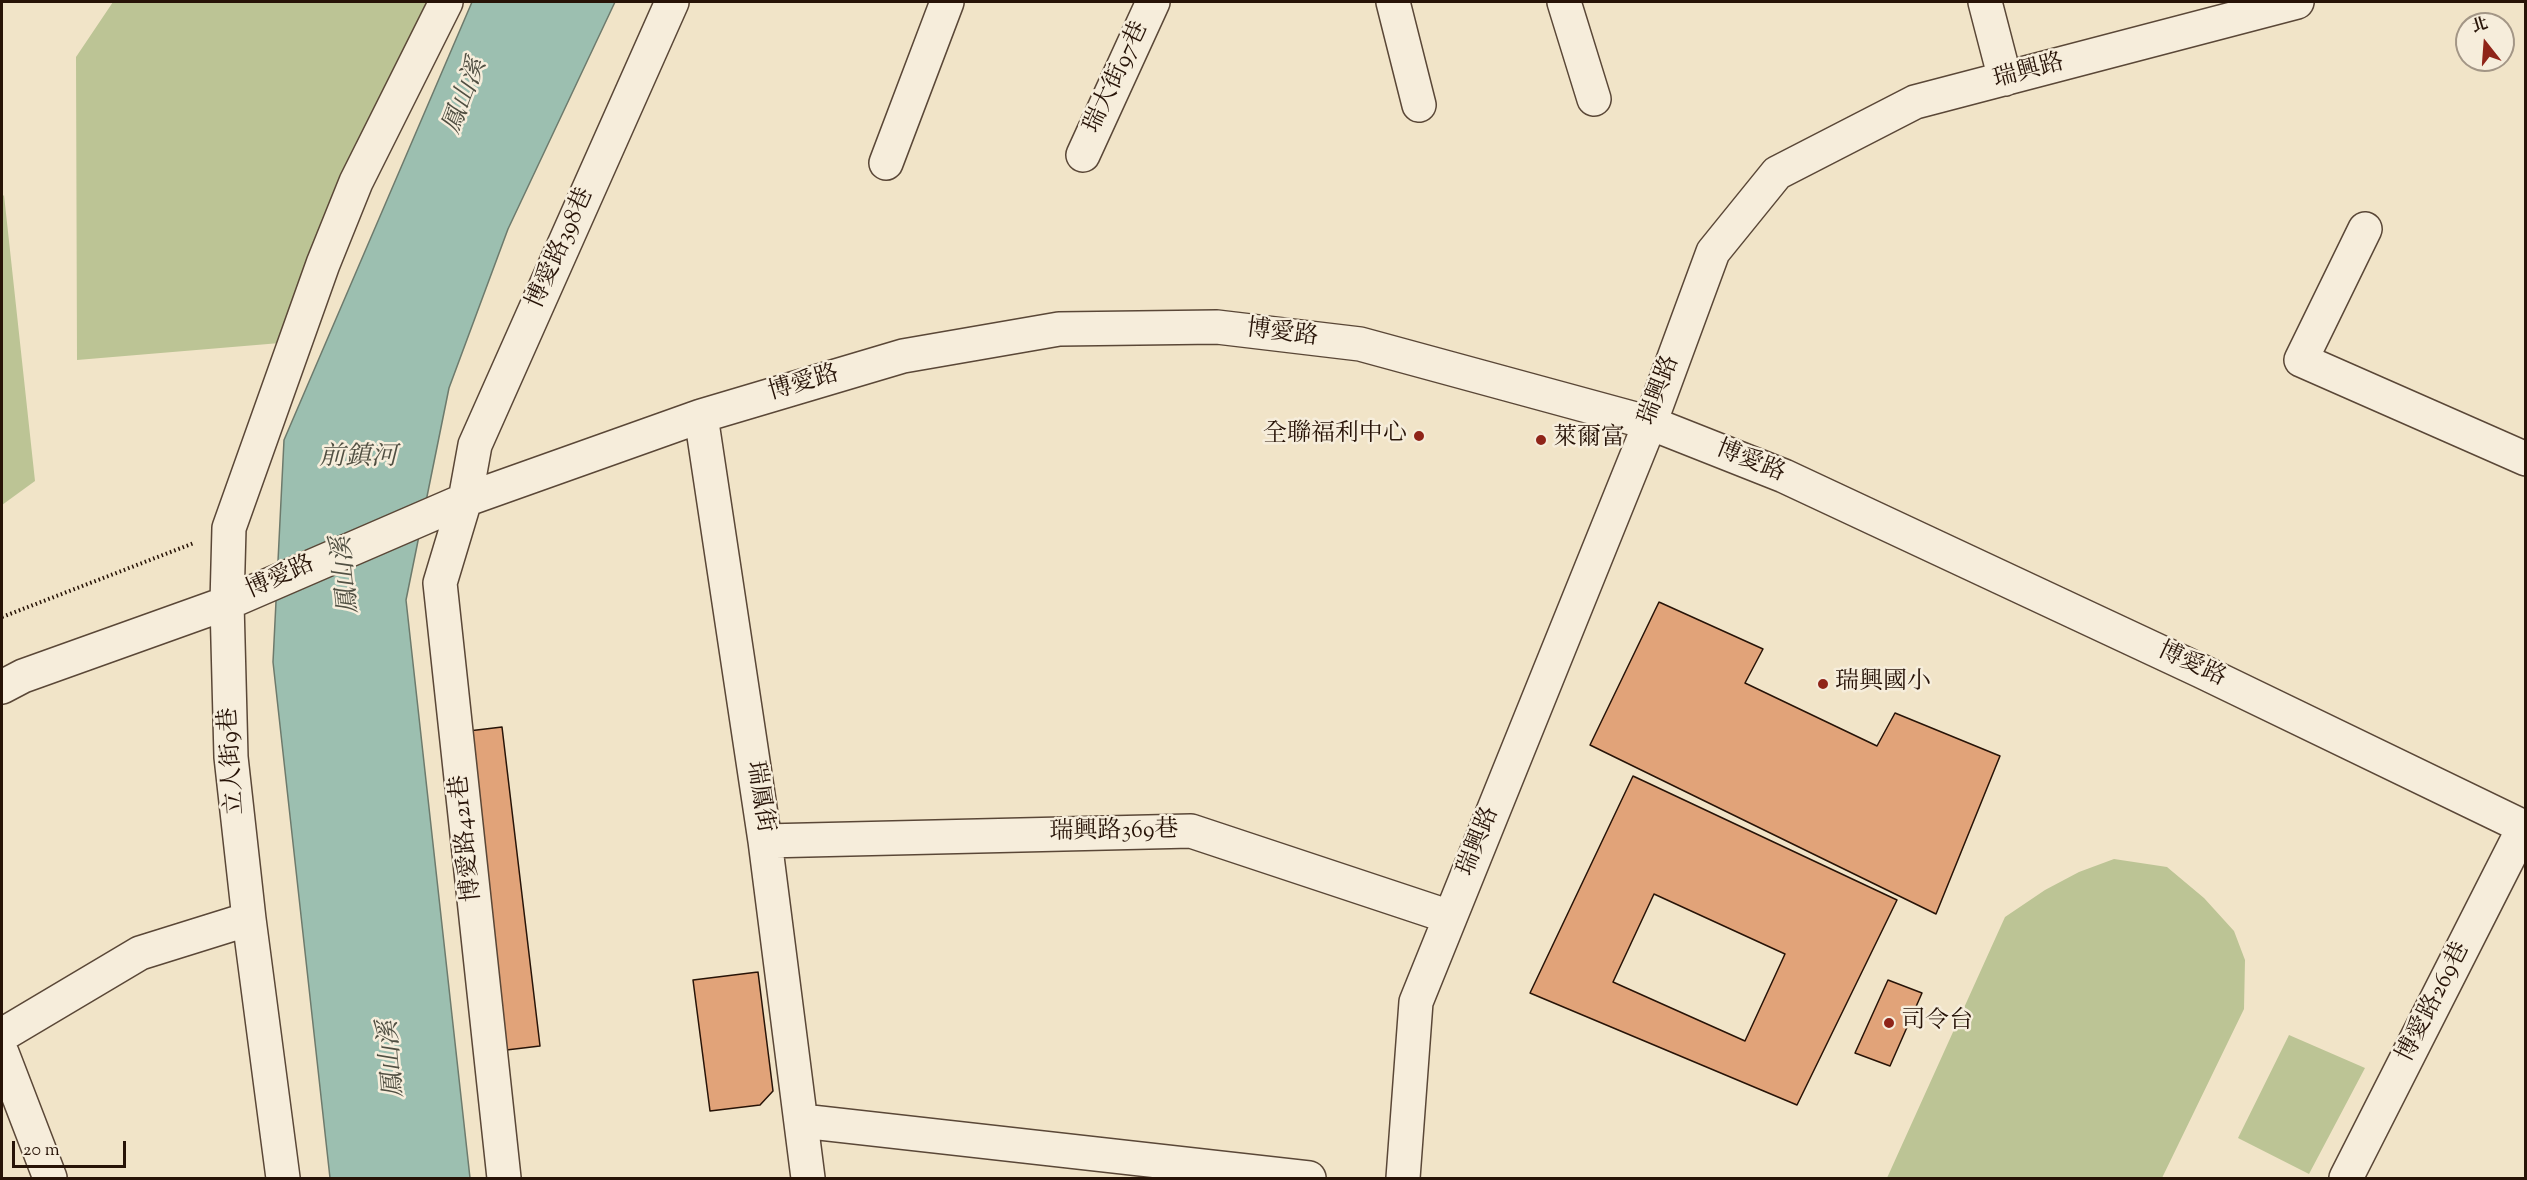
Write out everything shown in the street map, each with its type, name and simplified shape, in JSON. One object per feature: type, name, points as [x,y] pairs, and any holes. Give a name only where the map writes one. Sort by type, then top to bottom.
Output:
[{"type":"street","name":"立人街9巷","points":[[283,1179],[249,919],[231,757],[238,597],[229,528],[323,264],[356,182],[446,2]]},
{"type":"street","name":"博愛路398巷","points":[[465,500],[475,445],[672,2]]},
{"type":"street","points":[[886,163],[947,2]]},
{"type":"street","name":"瑞大街97巷","points":[[1083,155],[1153,2]]},
{"type":"street","points":[[1393,2],[1419,105]]},
{"type":"street","points":[[1563,2],[1594,99]]},
{"type":"street","points":[[1985,2],[2005,79]]},
{"type":"street","name":"瑞興路","points":[[1403,1179],[1416,1002],[1650,423],[1713,252],[1777,173],[1915,102],[2296,2]]},
{"type":"street","points":[[2365,229],[2301,360],[2526,459]]},
{"type":"street","name":"博愛路","points":[[2,687],[23,676],[238,597],[465,500],[700,416],[903,356],[1059,328],[1217,327],[1360,344],[1650,423],[1784,476],[2201,671],[2525,828]]},
{"type":"street","name":"瑞鳳街","points":[[700,416],[765,841],[808,1179]]},
{"type":"street","name":"博愛路421巷","points":[[465,500],[440,584],[504,1179]]},
{"type":"street","name":"博愛路269巷","points":[[2346,1179],[2525,828]]},
{"type":"street","name":"瑞興路369巷","points":[[765,841],[1191,831],[1450,917]]},
{"type":"street","points":[[2,1035],[140,953],[249,919]]},
{"type":"street","points":[[2,1053],[50,1179]]},
{"type":"street","points":[[802,1121],[1309,1179]]},
{"type":"path","points":[[2,617],[195,542]]},
{"type":"shaded area","points":[[113,2],[431,2],[280,343],[77,360],[76,57]]},
{"type":"shaded area","points":[[4,195],[35,481],[2,505],[2,197]]},
{"type":"shaded area","points":[[2114,859],[2167,867],[2204,898],[2234,931],[2245,960],[2244,1009],[2162,1178],[1887,1178],[2005,917],[2045,890],[2079,872]]},
{"type":"shaded area","points":[[2289,1035],[2365,1068],[2309,1174],[2238,1138]]},
{"type":"water","name":"前鎮河","points":[[472,2],[615,2],[508,229],[449,388],[406,600],[470,1178],[330,1178],[273,662],[284,440]]},
{"type":"building","points":[[1659,602],[1763,649],[1745,683],[1877,746],[1895,713],[2000,756],[1936,914],[1590,745]]},
{"type":"building","points":[[502,727],[540,1046],[498,1051],[460,732]]},
{"type":"building","points":[[1633,776],[1897,900],[1797,1105],[1530,993]],"holes":[[[1654,894],[1785,954],[1745,1041],[1613,982]]]},
{"type":"building","points":[[758,972],[773,1091],[760,1105],[710,1111],[693,980]]},
{"type":"building","name":"司令台","points":[[1888,980],[1922,993],[1890,1066],[1855,1053]]},
{"type":"place","name":"全聯福利中心","points":[[1419,436]]},
{"type":"place","name":"萊爾富","points":[[1541,440]]},
{"type":"place","name":"瑞興國小","points":[[1823,684]]},
{"type":"place","name":"司令台","points":[[1889,1023]]},
{"type":"water label","name":"鳳山溪","points":[[467,97]]},
{"type":"water label","name":"鳳山溪","points":[[348,575]]},
{"type":"water label","name":"鳳山溪","points":[[394,1059]]}]
